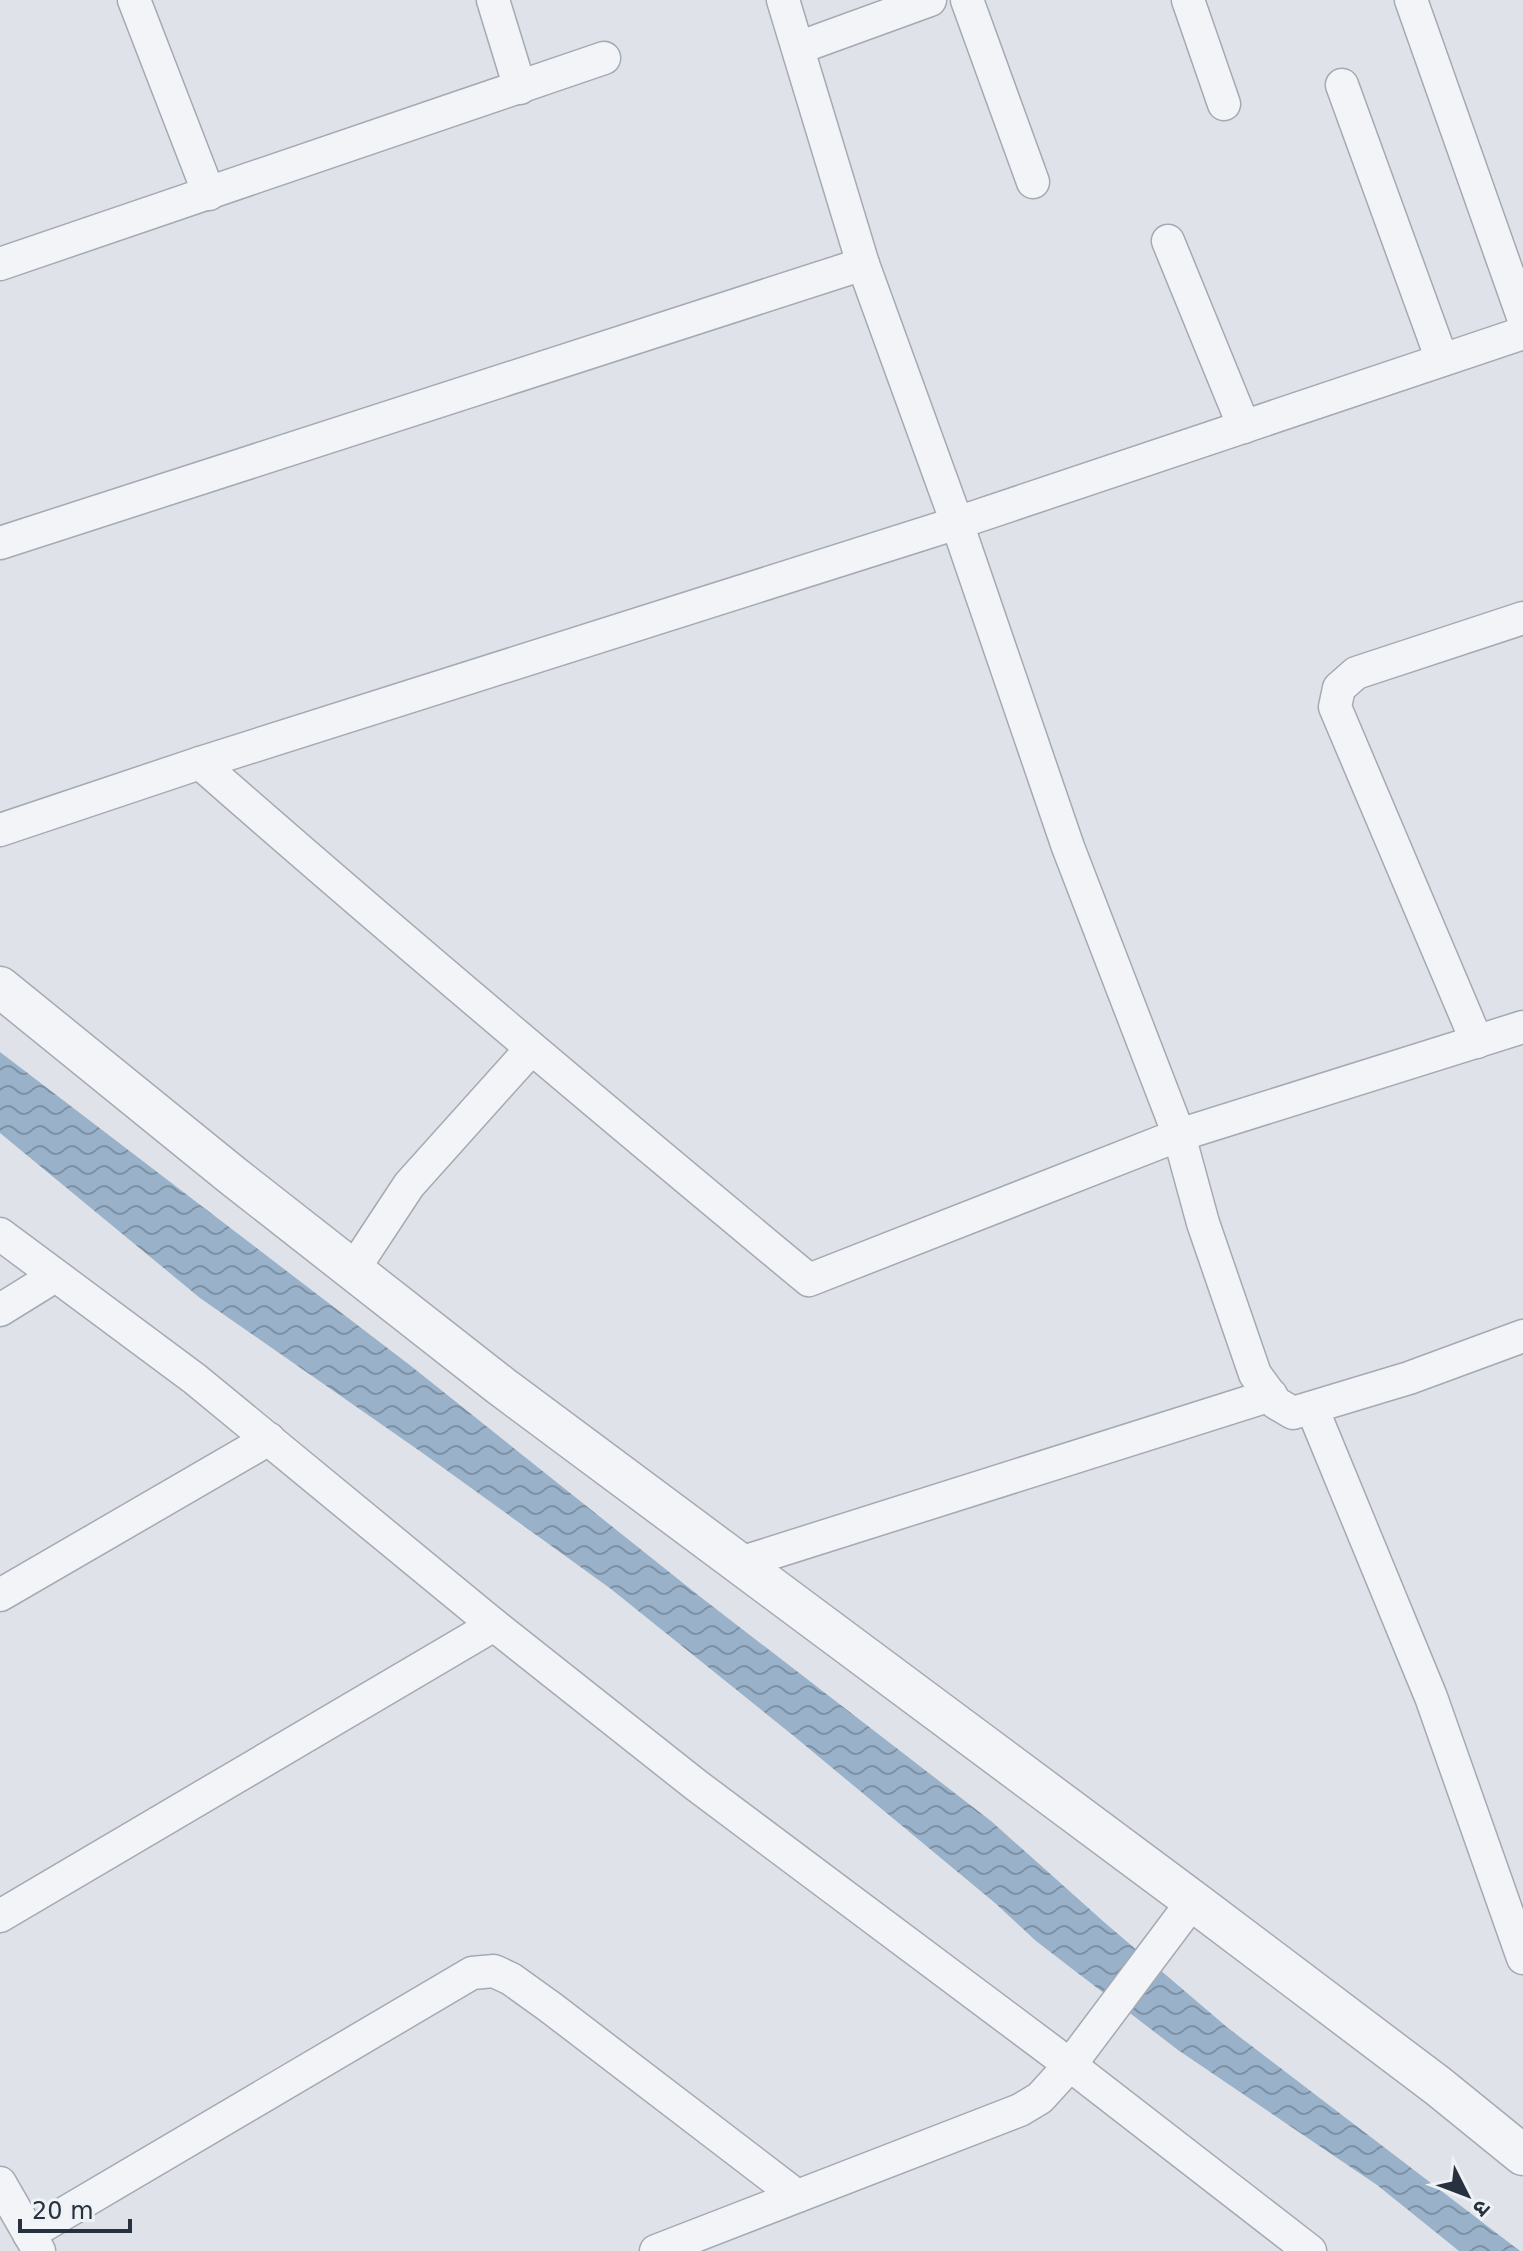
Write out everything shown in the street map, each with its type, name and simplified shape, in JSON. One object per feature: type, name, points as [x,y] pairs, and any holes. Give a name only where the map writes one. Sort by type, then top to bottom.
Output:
[{"type":"street","points":[[493,0],[520,88]]},
{"type":"street","points":[[783,0],[863,264],[957,523],[1068,847],[1179,1135],[1203,1223],[1255,1374],[1276,1403],[1293,1413],[1409,1378],[1523,1336]]},
{"type":"street","points":[[798,48],[930,0]]},
{"type":"street","points":[[967,0],[1033,182]]},
{"type":"street","points":[[1188,0],[1224,104]]},
{"type":"street","points":[[1411,0],[1523,317]]},
{"type":"street","points":[[139,1],[209,194]]},
{"type":"street","points":[[0,264],[604,58]]},
{"type":"street","points":[[1342,85],[1442,360]]},
{"type":"street","points":[[1168,241],[1244,427]]},
{"type":"street","points":[[0,543],[863,264]]},
{"type":"street","points":[[0,830],[200,763],[957,523],[1523,333]]},
{"type":"street","points":[[1477,1042],[1335,707],[1339,688],[1356,673],[1523,618]]},
{"type":"street","points":[[200,763],[347,893],[809,1280],[1179,1135],[1523,1027]]},
{"type":"street","points":[[0,987],[233,1176],[501,1386],[1522,2150]]},
{"type":"street","points":[[353,1270],[409,1185],[531,1049]]},
{"type":"street","points":[[0,1234],[195,1379],[494,1625],[696,1785],[1070,2065],[1310,2251]]},
{"type":"street","points":[[0,1310],[55,1276]]},
{"type":"street","points":[[740,1563],[1271,1395]]},
{"type":"street","points":[[1312,1408],[1431,1697],[1523,1958]]},
{"type":"street","points":[[3,1588],[269,1439]]},
{"type":"street","points":[[0,1916],[494,1625]]},
{"type":"street","points":[[656,2251],[1020,2110],[1040,2098],[1070,2065],[1193,1901]]},
{"type":"street","points":[[0,2183],[34,2242],[472,1973],[494,1971],[511,1979],[550,2007],[797,2196]]},
{"type":"water","points":[[0,1052],[411,1366],[698,1595],[991,1821],[1228,2028],[1520,2251],[1459,2251],[1377,2185],[1178,2050],[1036,1941],[995,1903],[795,1737],[611,1589],[200,1298],[0,1133]]}]
